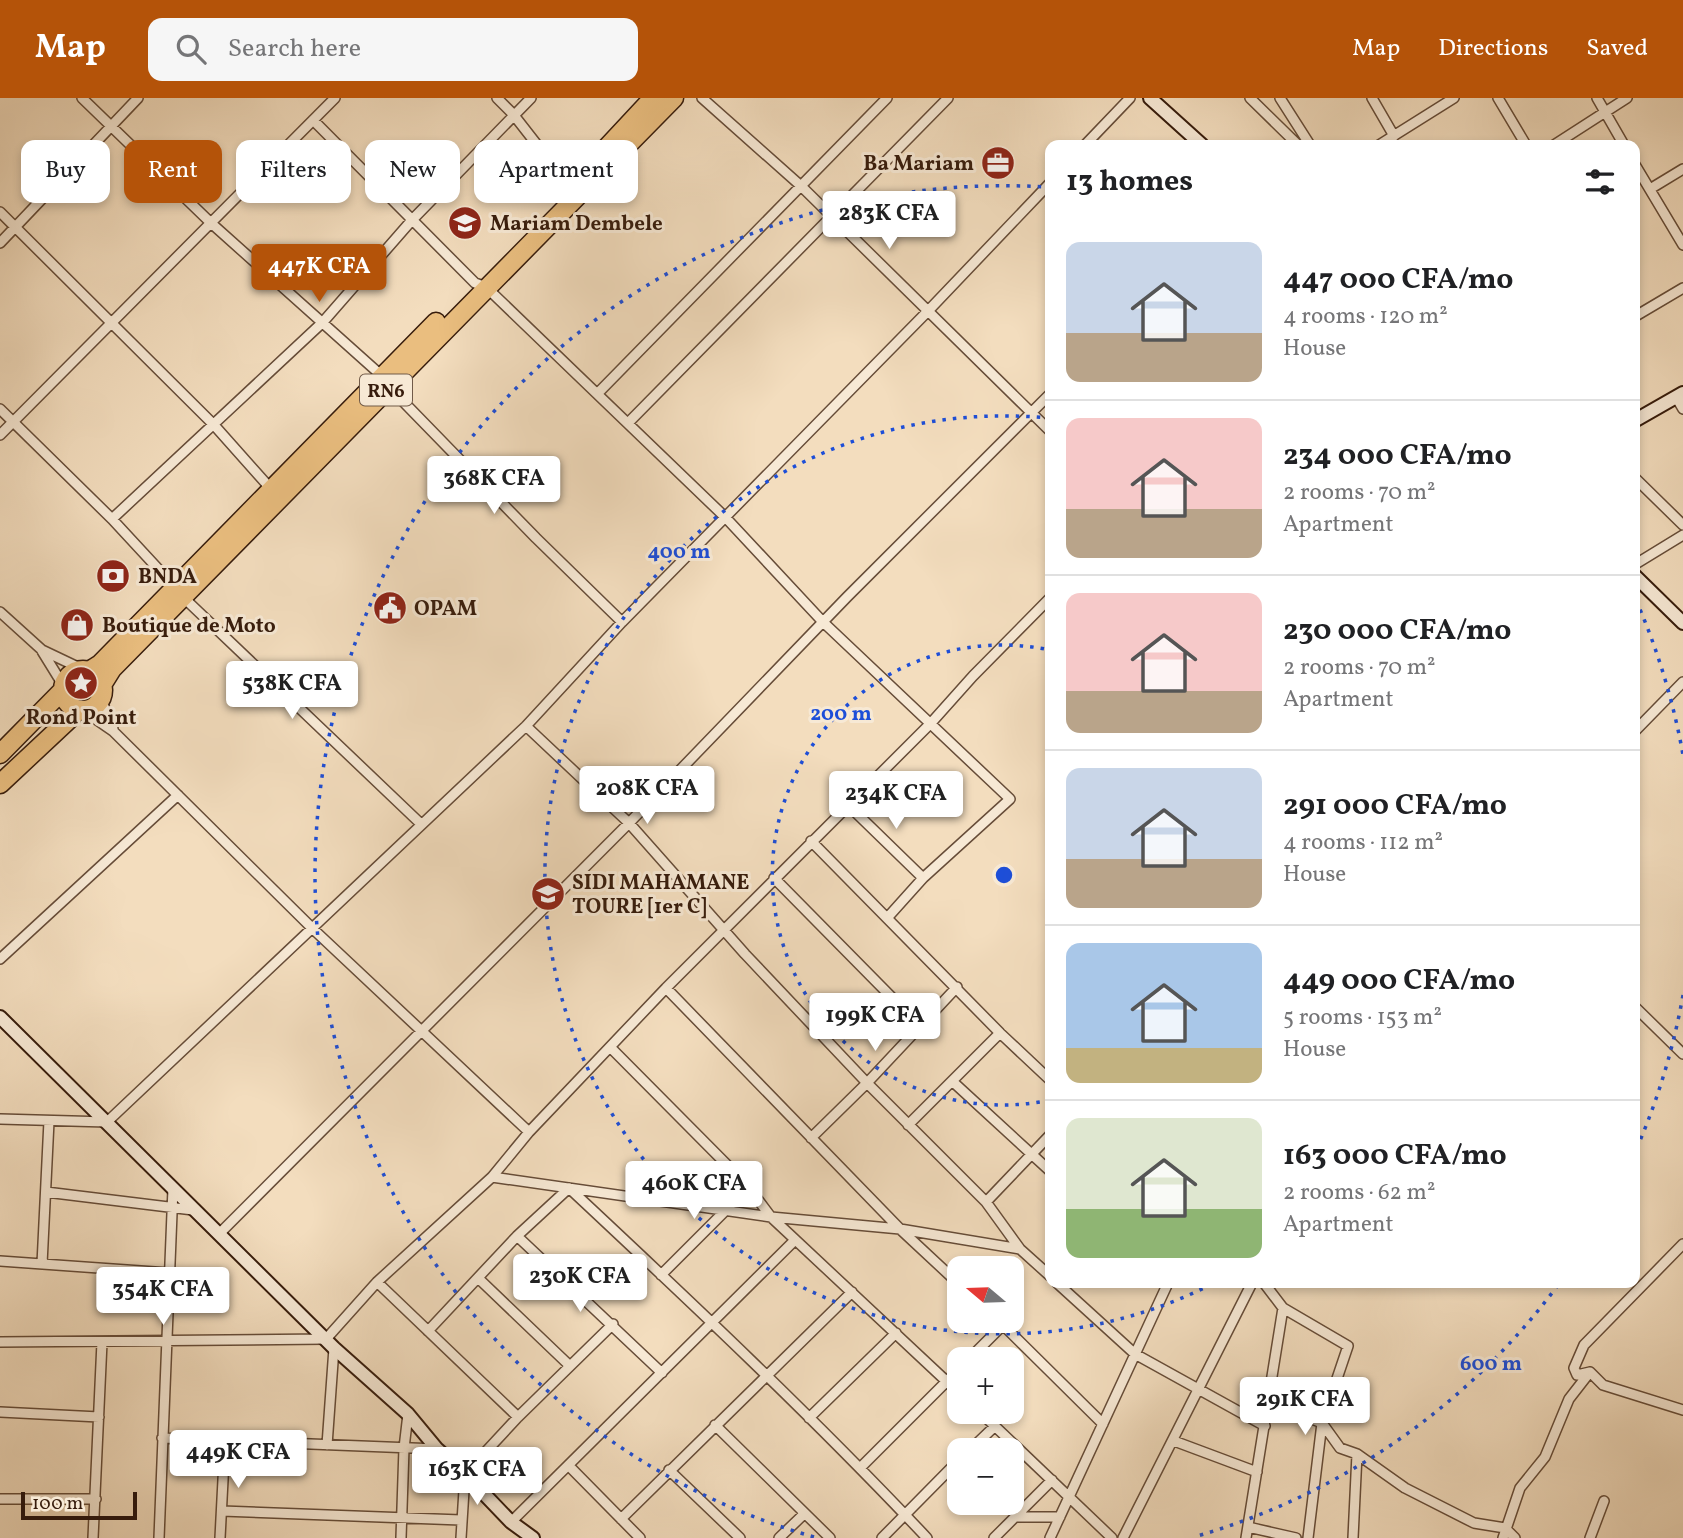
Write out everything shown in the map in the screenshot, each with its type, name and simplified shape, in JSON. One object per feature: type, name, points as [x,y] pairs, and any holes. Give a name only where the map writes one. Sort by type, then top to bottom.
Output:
[{"type":"highway","name":"RN6","points":[[613,140],[653,98]]},
{"type":"highway","name":"RN6","points":[[87,671],[100,664],[178,592],[481,285],[674,98]]},
{"type":"highway","name":"RN6","points":[[481,285],[555,203]]},
{"type":"highway","name":"RN6","points":[[102,692],[113,669],[271,489],[386,381]]},
{"type":"highway","points":[[0,754],[63,688],[69,676],[87,671],[100,679],[102,692],[94,707],[81,711],[0,784]]},
{"type":"highway","points":[[63,688],[65,701],[81,711]]},
{"type":"street","points":[[82,98],[211,223],[386,381],[536,538],[622,622]]},
{"type":"street","points":[[0,243],[138,98]]},
{"type":"street","points":[[497,98],[533,140]]},
{"type":"street","points":[[112,519],[323,322],[412,220],[531,98]]},
{"type":"street","points":[[702,98],[801,186],[1045,426]]},
{"type":"street","points":[[598,393],[887,98]]},
{"type":"street","points":[[628,423],[948,98]]},
{"type":"street","points":[[1091,140],[1130,98]]},
{"type":"street","points":[[1250,98],[1293,140]]},
{"type":"street","points":[[1280,98],[1307,140]]},
{"type":"street","points":[[1372,98],[1394,136]]},
{"type":"street","points":[[1387,140],[1454,98]]},
{"type":"street","points":[[1498,98],[1523,140]]},
{"type":"street","points":[[1597,98],[1621,140]]},
{"type":"street","points":[[1561,140],[1627,98]]},
{"type":"street","points":[[0,435],[331,99]]},
{"type":"street","points":[[1155,100],[1197,140]]},
{"type":"street","points":[[313,120],[412,220],[598,393],[726,518],[823,622],[1010,799],[923,878],[888,917]]},
{"type":"street","points":[[1650,189],[1683,169]]},
{"type":"street","points":[[1640,173],[1683,245]]},
{"type":"street","points":[[0,1119],[107,1122],[526,726],[622,622],[1045,188]]},
{"type":"street","points":[[0,212],[214,425],[271,489]]},
{"type":"street","points":[[1640,313],[1683,288]]},
{"type":"street","points":[[1640,418],[1680,395],[1683,409]]},
{"type":"street","points":[[219,1234],[629,823],[823,622],[1045,399]]},
{"type":"street","points":[[0,409],[112,519],[178,592],[421,824]]},
{"type":"street","points":[[1640,483],[1683,525]]},
{"type":"street","points":[[1640,561],[1683,535]]},
{"type":"street","points":[[1640,581],[1683,623]]},
{"type":"street","points":[[327,1445],[330,1343],[377,1282],[492,1177],[529,1132],[666,988],[931,723],[1045,603]]},
{"type":"street","points":[[0,612],[41,650],[63,688]]},
{"type":"street","points":[[41,650],[87,671]]},
{"type":"street","points":[[1640,727],[1683,682]]},
{"type":"street","points":[[102,692],[113,730]]},
{"type":"street","points":[[81,711],[113,730],[313,929],[529,1132]]},
{"type":"street","points":[[526,726],[629,823],[723,929],[867,1083],[986,1202],[1020,1249],[1045,1272]]},
{"type":"street","points":[[0,960],[178,794]]},
{"type":"street","points":[[848,805],[923,878]]},
{"type":"street","points":[[811,841],[1045,1075]]},
{"type":"street","points":[[774,878],[920,1026]]},
{"type":"street","points":[[811,1138],[957,987]]},
{"type":"street","points":[[666,988],[811,1138],[947,1273]]},
{"type":"street","points":[[1640,1012],[1683,1054]]},
{"type":"street","points":[[0,1017],[330,1343],[408,1414],[437,1449],[511,1522],[532,1537]]},
{"type":"street","points":[[908,1125],[1000,1033]]},
{"type":"street","points":[[611,1048],[747,1185],[771,1217],[946,1381],[860,1468]]},
{"type":"street","points":[[952,1081],[1045,1166]]},
{"type":"street","points":[[42,1264],[49,1121]]},
{"type":"street","points":[[986,1202],[1045,1140]]},
{"type":"street","points":[[492,1177],[771,1217],[900,1228],[1020,1249]]},
{"type":"street","points":[[661,1275],[747,1185]]},
{"type":"street","points":[[159,1538],[173,1188]]},
{"type":"street","points":[[428,1331],[517,1236],[569,1188]]},
{"type":"street","points":[[569,1188],[713,1324],[860,1468],[927,1538]]},
{"type":"street","points":[[46,1192],[195,1210]]},
{"type":"street","points":[[517,1236],[662,1373]]},
{"type":"street","points":[[511,1522],[795,1240]]},
{"type":"street","points":[[1640,1288],[1683,1244]]},
{"type":"street","points":[[0,1261],[169,1273]]},
{"type":"street","points":[[478,1278],[570,1366]]},
{"type":"street","points":[[377,1282],[518,1417]]},
{"type":"street","points":[[1062,1288],[1135,1354],[1265,1426]]},
{"type":"street","points":[[1050,1538],[1166,1288]]},
{"type":"street","points":[[1125,1538],[1250,1288]]},
{"type":"street","points":[[1268,1288],[1283,1308],[1348,1346],[1322,1423],[1308,1538]]},
{"type":"street","points":[[1591,1372],[1577,1375],[1574,1368],[1584,1345],[1640,1288]]},
{"type":"street","points":[[621,1519],[852,1292]]},
{"type":"street","points":[[1246,1538],[1283,1308]]},
{"type":"street","points":[[461,1538],[465,1474],[518,1417],[613,1324]]},
{"type":"street","points":[[809,1418],[896,1333]]},
{"type":"street","points":[[1012,1334],[1103,1424]]},
{"type":"street","points":[[0,1342],[330,1343]]},
{"type":"street","points":[[93,1538],[102,1342]]},
{"type":"street","points":[[1591,1372],[1603,1385],[1683,1410]]},
{"type":"street","points":[[1504,1533],[1520,1488],[1545,1457],[1569,1399],[1591,1372]]},
{"type":"street","points":[[1268,1402],[1322,1423],[1340,1448],[1357,1454],[1405,1488],[1474,1524],[1515,1538]]},
{"type":"street","points":[[0,1412],[99,1417]]},
{"type":"street","points":[[401,1538],[408,1414]]},
{"type":"street","points":[[715,1425],[830,1538]]},
{"type":"street","points":[[983,1438],[995,1426],[1112,1538]]},
{"type":"street","points":[[162,1438],[437,1449]]},
{"type":"street","points":[[220,1538],[225,1441]]},
{"type":"street","points":[[1174,1441],[1257,1472]]},
{"type":"street","points":[[1353,1538],[1357,1454]]},
{"type":"street","points":[[569,1466],[640,1538]]},
{"type":"street","points":[[669,1470],[740,1538]]},
{"type":"street","points":[[882,1538],[947,1473]]},
{"type":"street","points":[[994,1538],[1052,1480]]},
{"type":"street","points":[[0,1499],[96,1499]]},
{"type":"street","points":[[1590,1538],[1604,1501]]},
{"type":"street","points":[[222,1511],[461,1520]]},
{"type":"street","points":[[779,1538],[804,1514]]},
{"type":"street","points":[[1015,1517],[1060,1517]]},
{"type":"street","points":[[1248,1527],[1296,1538]]},
{"type":"place","name":"Ba Mariam","points":[[998,163]]},
{"type":"place","name":"Mariam Dembele","points":[[465,223]]},
{"type":"place","name":"BNDA","points":[[113,576]]},
{"type":"place","name":"OPAM","points":[[390,608]]},
{"type":"place","name":"Boutique de Moto","points":[[77,625]]},
{"type":"place","name":"Rond Point","points":[[81,683]]},
{"type":"place","name":"SIDI MAHAMANE TOURE [1er C]","points":[[548,894]]}]
